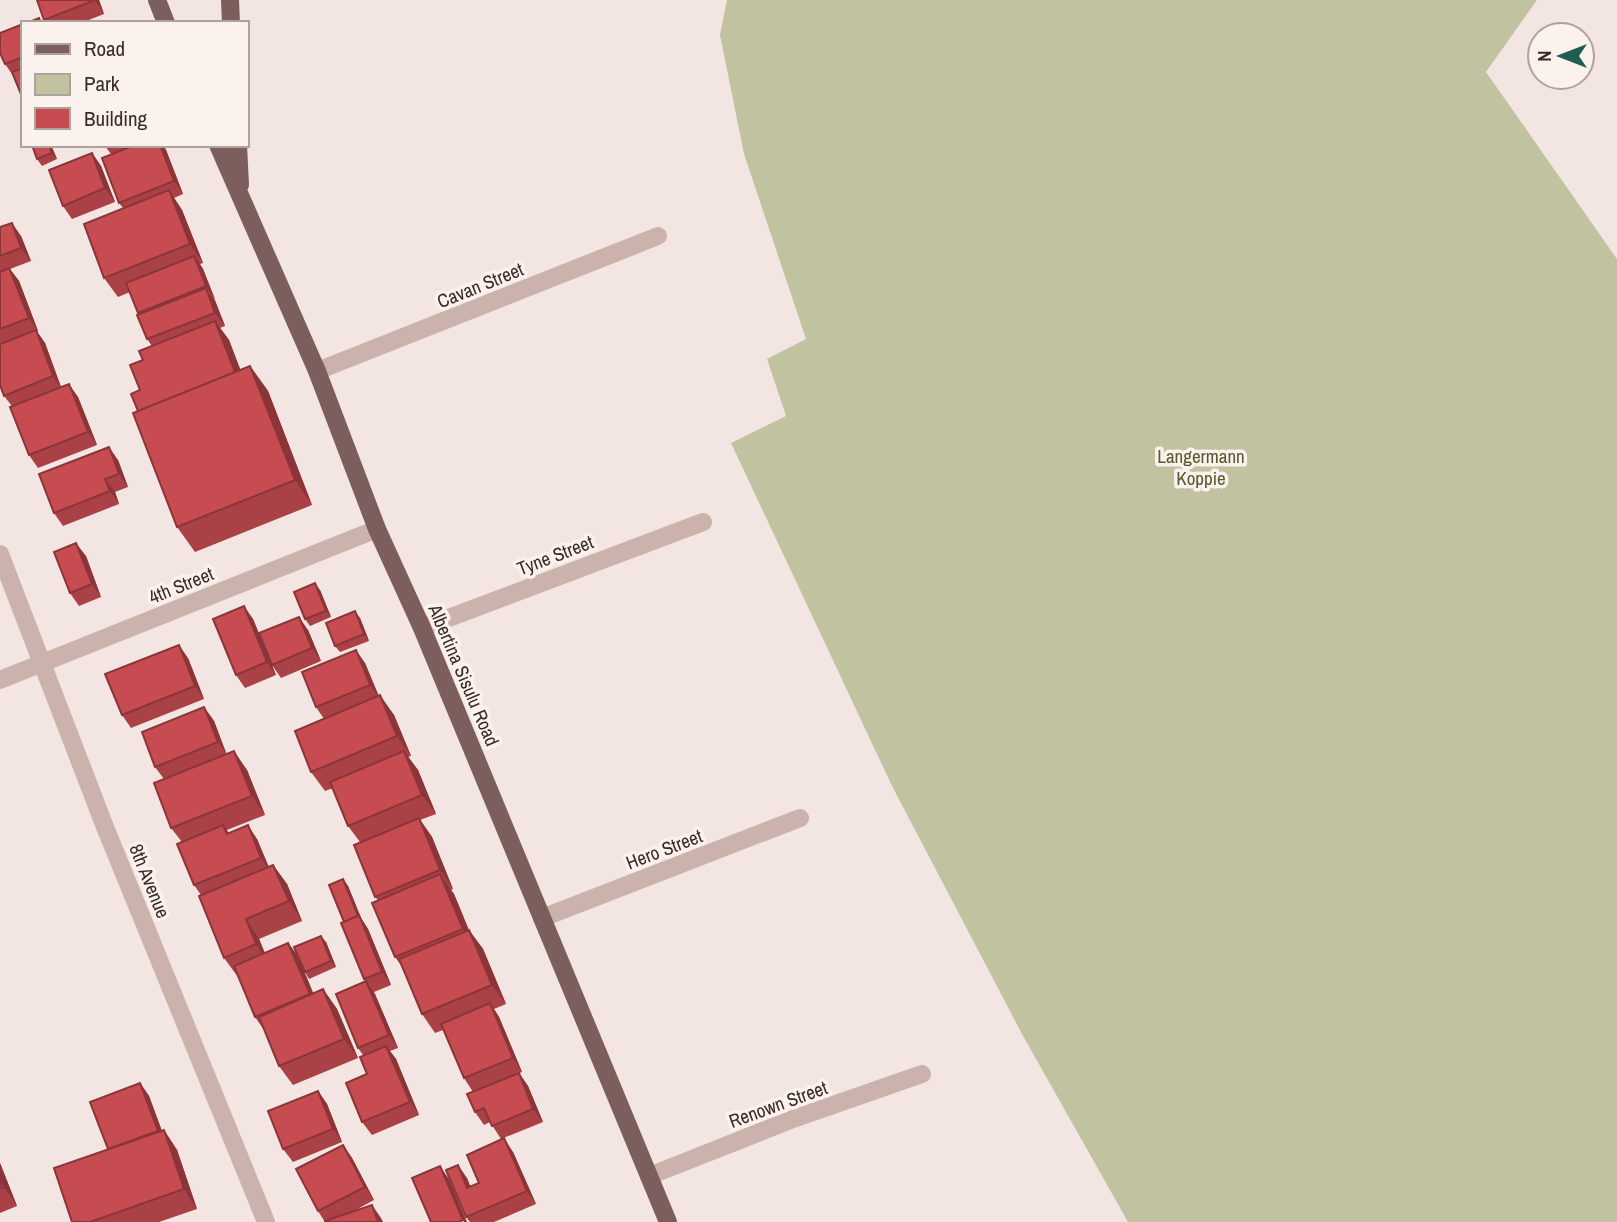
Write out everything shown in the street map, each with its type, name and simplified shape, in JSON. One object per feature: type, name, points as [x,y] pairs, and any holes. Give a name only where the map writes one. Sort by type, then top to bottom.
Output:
[{"type":"main road","points":[[157,0],[165,21]]},
{"type":"main road","points":[[230,0],[231,21]]},
{"type":"main road","name":"Albertina Sisulu Road","points":[[219,147],[317,371],[377,529],[422,628],[668,1222]]},
{"type":"main road","points":[[237,147],[240,199]]},
{"type":"street","name":"Cavan Street","points":[[317,371],[657,236]]},
{"type":"street","name":"Tyne Street","points":[[422,628],[703,522]]},
{"type":"street","name":"4th Street","points":[[0,680],[377,529]]},
{"type":"street","name":"8th Avenue","points":[[0,554],[105,827],[266,1222]]},
{"type":"street","name":"Hero Street","points":[[542,918],[800,818]]},
{"type":"street","name":"Renown Street","points":[[649,1176],[793,1119],[922,1074]]},
{"type":"green space","name":"Langermann Koppie","points":[[727,0],[1537,0],[1486,72],[1617,259],[1617,1222],[1128,1222],[1022,1034],[892,786],[731,443],[786,416],[767,359],[806,339],[744,154],[720,35]]},
{"type":"building","points":[[37,0],[95,0],[44,20]]},
{"type":"building","points":[[21,25],[21,58],[5,64],[0,53],[0,33]]},
{"type":"building","points":[[21,69],[21,94],[12,72]]},
{"type":"building","points":[[33,147],[50,147],[52,153],[37,159]]},
{"type":"building","points":[[130,147],[161,147],[174,181],[119,203],[102,158]]},
{"type":"building","points":[[92,153],[105,188],[63,206],[49,170]]},
{"type":"building","points":[[169,190],[190,244],[104,278],[84,224]]},
{"type":"building","points":[[12,223],[21,248],[0,256],[0,227]]},
{"type":"building","points":[[194,256],[206,286],[138,313],[126,283]]},
{"type":"building","points":[[9,268],[29,318],[0,329],[0,272]]},
{"type":"building","points":[[206,288],[215,313],[147,339],[137,315]]},
{"type":"building","points":[[215,321],[235,372],[138,411],[131,394],[140,390],[130,365],[143,360],[139,351]]},
{"type":"building","points":[[36,330],[53,376],[4,396],[0,385],[0,344]]},
{"type":"building","points":[[250,366],[295,480],[177,527],[133,413]]},
{"type":"building","points":[[69,384],[88,432],[29,455],[10,407]]},
{"type":"building","points":[[109,447],[119,474],[105,479],[110,491],[54,513],[39,474]]},
{"type":"building","points":[[76,543],[92,584],[70,593],[54,552]]},
{"type":"building","points":[[315,583],[326,611],[305,619],[294,592]]},
{"type":"building","points":[[244,606],[267,662],[236,675],[213,619]]},
{"type":"building","points":[[355,611],[364,634],[335,646],[326,623]]},
{"type":"building","points":[[299,617],[312,648],[272,665],[259,633]]},
{"type":"building","points":[[179,645],[195,686],[122,715],[105,674]]},
{"type":"building","points":[[356,650],[370,685],[316,707],[302,672]]},
{"type":"building","points":[[380,695],[397,736],[311,772],[295,731]]},
{"type":"building","points":[[204,707],[218,742],[155,767],[142,732]]},
{"type":"building","points":[[234,751],[252,796],[171,828],[154,783]]},
{"type":"building","points":[[404,751],[422,795],[348,826],[330,782]]},
{"type":"building","points":[[419,818],[440,870],[375,897],[354,845]]},
{"type":"building","points":[[223,825],[227,834],[248,825],[261,858],[194,885],[177,844]]},
{"type":"building","points":[[273,865],[289,901],[246,919],[256,944],[224,958],[199,896]]},
{"type":"building","points":[[440,874],[463,929],[395,957],[372,903]]},
{"type":"building","points":[[343,879],[358,916],[344,922],[329,885]]},
{"type":"building","points":[[359,915],[382,972],[364,979],[341,923]]},
{"type":"building","points":[[469,930],[492,985],[422,1014],[399,959]]},
{"type":"building","points":[[321,936],[331,961],[305,972],[294,947]]},
{"type":"building","points":[[288,943],[310,994],[255,1017],[234,966]]},
{"type":"building","points":[[366,981],[389,1035],[358,1048],[336,994]]},
{"type":"building","points":[[323,989],[344,1039],[279,1066],[259,1017]]},
{"type":"building","points":[[490,1003],[513,1058],[464,1078],[441,1024]]},
{"type":"building","points":[[386,1046],[410,1102],[362,1122],[346,1083],[367,1074],[360,1057]]},
{"type":"building","points":[[519,1073],[533,1109],[492,1126],[484,1108],[475,1112],[467,1094]]},
{"type":"building","points":[[140,1083],[158,1131],[108,1149],[90,1102]]},
{"type":"building","points":[[318,1091],[333,1129],[283,1149],[268,1111]]},
{"type":"building","points":[[164,1130],[184,1189],[90,1222],[72,1222],[54,1168]]},
{"type":"building","points":[[504,1138],[527,1191],[466,1217],[446,1170],[458,1165],[467,1188],[479,1183],[467,1155]]},
{"type":"building","points":[[343,1145],[365,1187],[318,1211],[296,1169]]},
{"type":"building","points":[[440,1166],[463,1220],[459,1222],[431,1222],[412,1178]]},
{"type":"building","points":[[372,1205],[378,1222],[325,1222],[325,1221]]}]
